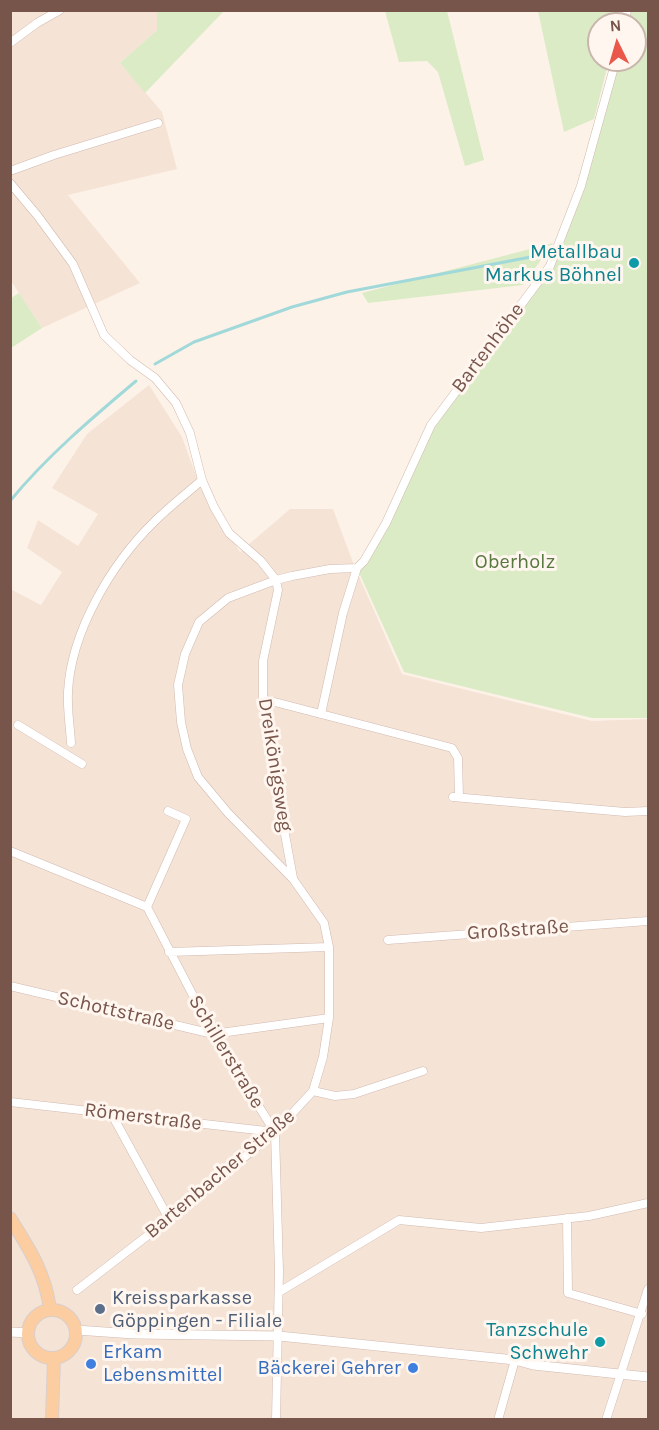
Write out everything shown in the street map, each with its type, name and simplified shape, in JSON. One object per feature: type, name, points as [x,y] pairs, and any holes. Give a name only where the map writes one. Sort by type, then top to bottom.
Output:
[{"type":"main road","points":[[10,1218],[39,1267],[47,1286],[50,1310]]},
{"type":"main road","points":[[50,1310],[64,1313],[76,1330],[73,1345],[62,1356],[54,1358],[39,1354],[30,1341],[28,1333],[33,1320],[50,1310]]},
{"type":"main road","points":[[52,1419],[54,1358]]},
{"type":"street","points":[[10,43],[37,23],[60,10]]},
{"type":"street","name":"Bartenhöhe","points":[[357,568],[364,561],[386,523],[431,425],[550,266],[581,186],[613,72]]},
{"type":"street","points":[[10,171],[158,123]]},
{"type":"street","points":[[10,183],[73,264],[104,335],[130,360],[155,378],[176,403],[190,433],[202,480],[214,507],[229,533],[261,561],[276,580]]},
{"type":"street","points":[[71,743],[68,692],[71,666],[79,639],[95,601],[125,556],[152,524],[202,480]]},
{"type":"street","points":[[321,714],[343,613],[357,568]]},
{"type":"street","name":"Bartenbacher Straße","points":[[77,1290],[169,1219],[274,1132],[313,1091],[329,1018],[329,947],[324,922],[293,879],[228,813],[198,777],[187,749],[181,722],[178,685],[185,654],[199,622],[228,598],[276,580],[330,569],[357,568]]},
{"type":"street","name":"Dreikönigsweg","points":[[276,580],[278,590],[263,661],[263,699],[270,753],[293,879]]},
{"type":"street","points":[[263,699],[452,748],[458,758],[456,797],[615,811],[648,811]]},
{"type":"street","points":[[18,725],[82,764]]},
{"type":"street","points":[[10,851],[147,908],[186,819],[168,811]]},
{"type":"street","name":"Schillerstraße","points":[[147,908],[213,1034],[274,1132]]},
{"type":"street","name":"Großstraße","points":[[388,940],[648,921]]},
{"type":"street","points":[[169,952],[329,947]]},
{"type":"street","name":"Schottstraße","points":[[10,986],[213,1034],[329,1018]]},
{"type":"street","points":[[313,1091],[335,1096],[354,1094],[423,1071]]},
{"type":"street","name":"Römerstraße","points":[[10,1102],[274,1132]]},
{"type":"street","points":[[111,1113],[169,1219]]},
{"type":"street","points":[[274,1132],[279,1292],[276,1419]]},
{"type":"street","points":[[279,1292],[399,1220],[473,1228],[589,1216],[648,1203]]},
{"type":"street","points":[[567,1218],[568,1293],[642,1314]]},
{"type":"street","points":[[606,1419],[642,1314],[648,1289]]},
{"type":"street","points":[[76,1330],[134,1334],[279,1336],[514,1360],[533,1365],[648,1377]]},
{"type":"street","points":[[10,1332],[28,1333]]},
{"type":"street","points":[[498,1419],[514,1360]]},
{"type":"shaded area","points":[[10,11],[157,11],[157,30],[120,63],[162,112],[177,169],[68,195],[140,283],[42,328],[11,281]]},
{"type":"shaded area","points":[[149,385],[182,437],[201,489],[240,552],[290,509],[333,509],[354,565],[402,674],[592,721],[648,719],[648,1419],[11,1419],[10,589],[41,605],[62,572],[27,548],[38,520],[78,546],[98,514],[52,488],[87,434]]},
{"type":"green space","points":[[157,11],[224,11],[145,93],[120,63],[157,30]]},
{"type":"green space","points":[[385,11],[447,11],[484,160],[465,166],[438,72],[427,61],[399,62]]},
{"type":"green space","points":[[538,11],[619,11],[587,12],[587,72],[606,72],[594,119],[564,132]]},
{"type":"green space","name":"Oberholz","points":[[648,11],[648,718],[592,718],[404,672],[357,568],[364,561],[431,425],[556,259],[612,72],[647,72],[647,12],[627,12]]},
{"type":"green space","points":[[553,243],[523,285],[368,303],[362,293]]},
{"type":"green space","points":[[19,293],[42,328],[11,348],[11,298]]},
{"type":"waterway","points":[[155,364],[194,342],[292,307],[347,292],[536,256]]},
{"type":"waterway","points":[[10,501],[55,453],[136,381]]},
{"type":"place","name":"Metallbau Markus Böhnel","points":[[634,263]]},
{"type":"place","name":"Kreissparkasse Göppingen - Filiale","points":[[100,1309]]},
{"type":"place","name":"Tanzschule Schwehr","points":[[600,1342]]},
{"type":"place","name":"Erkam Lebensmittel","points":[[91,1364]]},
{"type":"place","name":"Bäckerei Gehrer","points":[[413,1368]]}]
